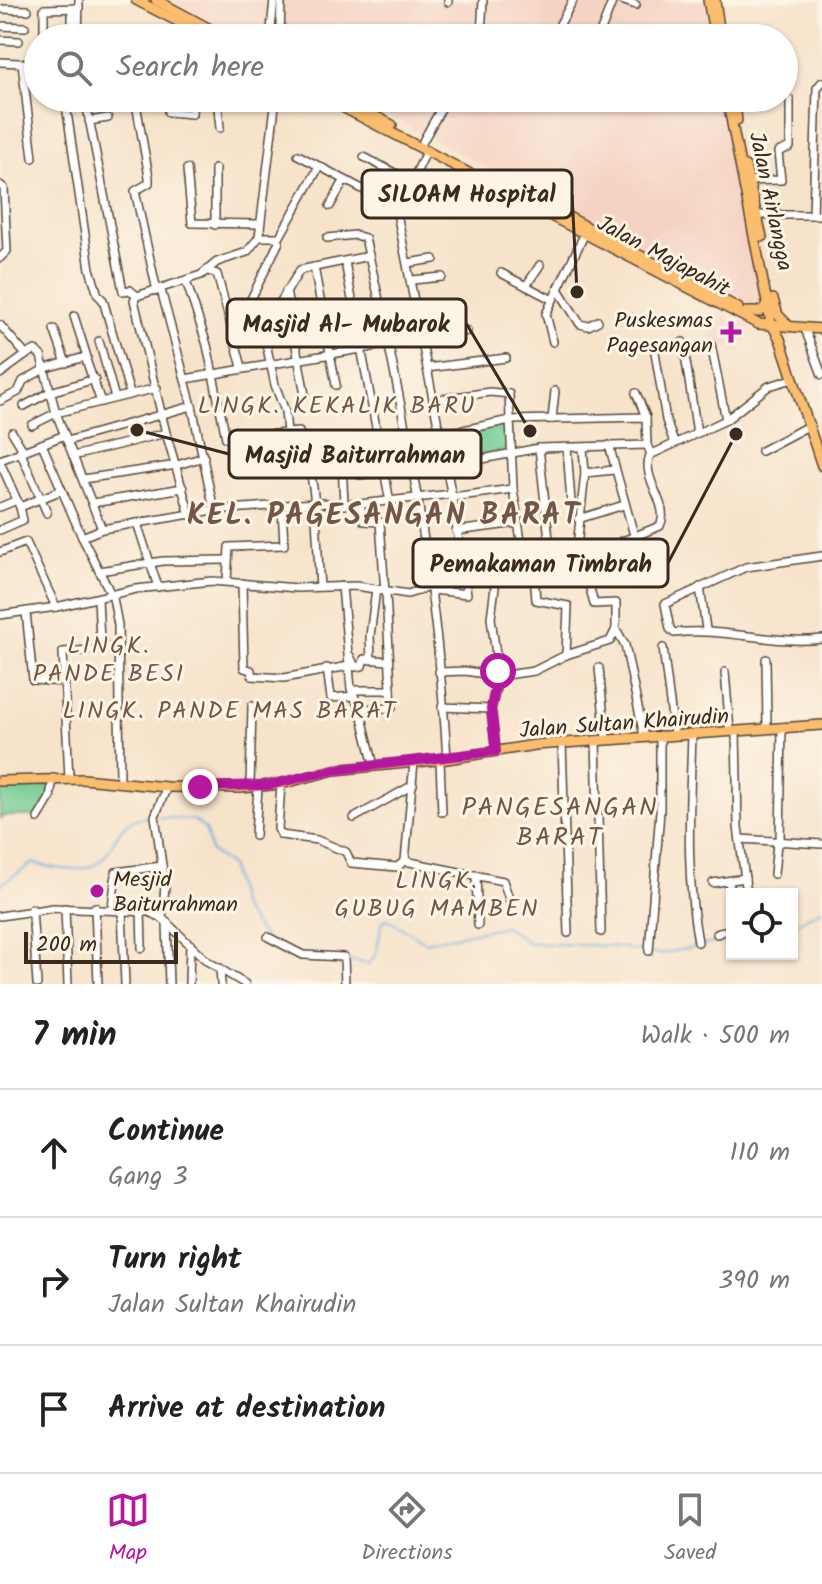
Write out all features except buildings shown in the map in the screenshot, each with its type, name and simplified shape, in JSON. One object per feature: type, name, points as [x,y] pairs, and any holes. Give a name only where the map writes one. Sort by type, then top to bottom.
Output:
[{"type":"main road","points":[[136,0],[183,24]]},
{"type":"main road","points":[[156,0],[201,24]]},
{"type":"main road","points":[[708,0],[714,24]]},
{"type":"main road","points":[[715,0],[717,24]]},
{"type":"main road","name":"Jalan Majapahit","points":[[356,112],[393,129]]},
{"type":"main road","name":"Jalan Majapahit","points":[[364,112],[746,312],[777,324]]},
{"type":"main road","name":"Jalan Airlangga","points":[[730,112],[772,305]]},
{"type":"main road","name":"Jalan Airlangga","points":[[736,112],[746,181],[758,215],[772,305]]},
{"type":"main road","name":"Jalan Majapahit","points":[[568,220],[585,233],[758,324],[805,329],[822,327]]},
{"type":"main road","points":[[746,312],[760,312],[772,305]]},
{"type":"main road","points":[[772,305],[780,339],[822,466]]},
{"type":"main road","points":[[772,305],[777,324]]},
{"type":"main road","points":[[777,324],[822,327]]},
{"type":"main road","name":"Jalan Sultan Khairudin","points":[[0,781],[53,778],[167,787],[254,787],[281,784],[324,771],[444,760],[562,742],[822,725]]},
{"type":"street","points":[[271,24],[274,0]]},
{"type":"street","points":[[282,24],[283,0]]},
{"type":"street","points":[[483,0],[483,24]]},
{"type":"street","points":[[560,24],[573,0]]},
{"type":"street","points":[[604,24],[613,0]]},
{"type":"street","points":[[621,0],[636,5]]},
{"type":"street","points":[[44,24],[44,9],[77,5]]},
{"type":"street","points":[[0,9],[28,10]]},
{"type":"street","points":[[0,26],[24,27]]},
{"type":"street","points":[[0,40],[19,41]]},
{"type":"street","points":[[0,62],[22,63],[24,80]]},
{"type":"street","points":[[758,215],[818,215],[817,88],[822,82]]},
{"type":"street","points":[[28,112],[33,158]]},
{"type":"street","points":[[67,112],[86,245],[98,295],[103,300],[130,394]]},
{"type":"street","points":[[87,112],[123,291],[130,290],[137,296]]},
{"type":"street","points":[[137,112],[149,182],[135,191],[192,406],[214,510]]},
{"type":"street","points":[[168,112],[192,112]]},
{"type":"street","points":[[218,112],[220,128]]},
{"type":"street","points":[[137,296],[208,271],[217,262],[247,252],[259,237],[274,112]]},
{"type":"street","points":[[0,615],[158,587],[227,581],[342,586],[408,594],[432,588],[467,594],[452,496],[398,208],[441,112]]},
{"type":"street","points":[[746,181],[782,179],[778,152],[790,147],[790,112]]},
{"type":"street","points":[[89,121],[108,118]]},
{"type":"street","points":[[298,155],[398,208]]},
{"type":"street","points":[[364,157],[412,182]]},
{"type":"street","points":[[319,167],[279,240],[250,303],[259,311],[273,314],[298,272],[369,256]]},
{"type":"street","points":[[187,169],[189,219],[193,224],[260,224]]},
{"type":"street","points":[[215,169],[215,225]]},
{"type":"street","points":[[330,206],[344,181]]},
{"type":"street","points":[[0,258],[7,251],[2,186]]},
{"type":"street","points":[[553,342],[546,314],[585,233]]},
{"type":"street","points":[[327,238],[361,235],[387,331],[419,498],[432,588],[442,707],[442,812]]},
{"type":"street","points":[[259,237],[279,240]]},
{"type":"street","points":[[408,263],[434,259]]},
{"type":"street","points":[[345,262],[390,502]]},
{"type":"street","points":[[526,286],[540,265]]},
{"type":"street","points":[[314,267],[336,385]]},
{"type":"street","points":[[208,271],[217,274],[242,367]]},
{"type":"street","points":[[501,273],[553,300]]},
{"type":"street","points":[[412,280],[442,277]]},
{"type":"street","points":[[186,281],[207,345],[225,436],[228,439],[300,432],[302,441],[307,443],[315,503],[320,587]]},
{"type":"street","points":[[558,289],[580,324],[588,326],[598,321]]},
{"type":"street","points":[[286,291],[305,395]]},
{"type":"street","points":[[137,296],[135,309],[190,515]]},
{"type":"street","points":[[417,311],[458,305]]},
{"type":"street","points":[[259,311],[285,411],[287,433]]},
{"type":"street","points":[[74,316],[101,402]]},
{"type":"street","points":[[0,325],[26,355]]},
{"type":"street","points":[[54,329],[66,363]]},
{"type":"street","points":[[805,329],[822,375]]},
{"type":"street","points":[[185,379],[270,362],[467,331]]},
{"type":"street","points":[[99,341],[115,398]]},
{"type":"street","points":[[683,342],[697,433]]},
{"type":"street","points":[[711,344],[726,420]]},
{"type":"street","points":[[0,374],[35,350],[41,356],[56,413],[102,529]]},
{"type":"street","points":[[655,352],[667,428],[674,443]]},
{"type":"street","points":[[0,401],[18,392],[23,381],[46,368],[87,357]]},
{"type":"street","points":[[427,368],[506,358]]},
{"type":"street","points":[[24,406],[50,392],[95,379]]},
{"type":"street","points":[[462,567],[550,548],[607,548],[657,528],[663,522],[663,516],[648,471],[647,461],[651,454],[726,420],[765,388],[793,379]]},
{"type":"street","points":[[32,425],[56,413],[157,388]]},
{"type":"street","points":[[552,419],[555,391]]},
{"type":"street","points":[[434,400],[507,393],[511,398],[513,489],[523,554]]},
{"type":"street","points":[[636,393],[646,417],[647,445],[651,454]]},
{"type":"street","points":[[0,530],[23,520],[0,461],[42,444],[192,406]]},
{"type":"street","points":[[440,435],[510,420],[646,417]]},
{"type":"street","points":[[761,451],[810,425]]},
{"type":"street","points":[[12,432],[47,513]]},
{"type":"street","points":[[73,456],[166,433]]},
{"type":"street","points":[[42,444],[82,537],[112,595],[118,625],[120,782]]},
{"type":"street","points":[[609,445],[634,535]]},
{"type":"street","points":[[446,466],[539,448],[647,445]]},
{"type":"street","points":[[539,448],[550,548]]},
{"type":"street","points":[[567,448],[571,502]]},
{"type":"street","points":[[439,672],[465,671],[499,676],[534,671],[566,655],[610,641],[616,629],[616,603],[594,604],[581,548],[578,519],[585,473],[583,448]]},
{"type":"street","points":[[83,479],[177,465],[204,457]]},
{"type":"street","points":[[342,462],[344,505]]},
{"type":"street","points":[[585,473],[614,470]]},
{"type":"street","points":[[359,475],[384,473]]},
{"type":"street","points":[[93,503],[183,488]]},
{"type":"street","points":[[82,537],[102,529],[214,510],[315,503],[390,502],[513,489]]},
{"type":"street","points":[[0,507],[62,490]]},
{"type":"street","points":[[360,504],[364,521],[380,522],[391,690],[390,710],[360,709]]},
{"type":"street","points":[[578,519],[624,505]]},
{"type":"street","points":[[227,581],[230,547],[284,545],[282,506]]},
{"type":"street","points":[[137,523],[158,587]]},
{"type":"street","points":[[456,531],[517,523]]},
{"type":"street","points":[[0,552],[26,542],[56,607]]},
{"type":"street","points":[[532,551],[536,600],[568,606],[566,655]]},
{"type":"street","points":[[822,556],[746,567],[665,604],[672,631],[706,629],[794,641],[822,639]]},
{"type":"street","points":[[99,571],[151,562],[227,560]]},
{"type":"street","points":[[486,562],[495,587],[491,618],[499,676],[491,709],[496,751]]},
{"type":"street","points":[[242,583],[244,668],[257,676],[284,678],[354,659],[355,667],[362,666],[364,659],[389,661]]},
{"type":"street","points":[[342,586],[353,692],[374,766]]},
{"type":"street","points":[[700,587],[706,629]]},
{"type":"street","points":[[371,660],[376,589]]},
{"type":"street","points":[[69,779],[64,650],[105,649],[105,644],[100,642],[98,598]]},
{"type":"street","points":[[26,612],[34,681],[65,682]]},
{"type":"street","points":[[616,629],[625,645],[644,736]]},
{"type":"street","points":[[663,648],[674,734]]},
{"type":"street","points":[[766,659],[767,728]]},
{"type":"street","points":[[327,668],[331,698],[353,692],[391,690]]},
{"type":"street","points":[[599,668],[601,932]]},
{"type":"street","points":[[725,672],[746,888]]},
{"type":"street","points":[[252,706],[255,836]]},
{"type":"street","points":[[442,707],[491,709]]},
{"type":"street","points":[[774,874],[779,843],[782,727]]},
{"type":"street","points":[[692,734],[688,840],[690,899],[698,942]]},
{"type":"street","points":[[649,951],[660,811],[660,735]]},
{"type":"street","points":[[562,742],[568,933]]},
{"type":"street","points":[[281,784],[278,829],[281,835],[317,840],[346,852],[351,863],[397,867],[405,861],[414,762]]},
{"type":"street","points":[[38,818],[50,798],[53,778]]},
{"type":"street","points":[[354,818],[413,785]]},
{"type":"street","points":[[167,787],[155,818],[162,866],[169,984]]},
{"type":"street","points":[[740,839],[822,844]]},
{"type":"street","points":[[405,861],[507,884],[514,913]]},
{"type":"street","points":[[112,908],[116,872],[162,866]]},
{"type":"street","points":[[476,875],[478,925]]},
{"type":"street","points":[[713,883],[745,878]]},
{"type":"street","points":[[729,882],[730,888]]},
{"type":"street","points":[[95,907],[98,984]]},
{"type":"street","points":[[0,916],[32,909],[95,907],[141,910],[164,919],[190,944],[244,984]]},
{"type":"street","points":[[65,908],[68,984]]},
{"type":"street","points":[[32,909],[37,984]]},
{"type":"street","points":[[122,909],[125,984]]},
{"type":"street","points":[[141,910],[142,948]]},
{"type":"street","points":[[717,934],[726,930]]},
{"type":"street","points":[[268,937],[296,954],[344,962],[345,984]]},
{"type":"street","points":[[189,984],[190,944]]},
{"type":"street","points":[[220,968],[221,984]]},
{"type":"shaded area","points":[[163,0],[706,0],[710,24],[217,24],[173,1],[173,6]]},
{"type":"shaded area","points":[[382,112],[726,112],[766,303],[763,308],[751,308]]},
{"type":"shaded area","name":"Puskesmas Pagesangan","points":[[722,312],[752,328],[739,352],[709,336]]},
{"type":"green space","points":[[508,422],[510,449],[478,457],[472,431]]},
{"type":"green space","points":[[51,785],[50,797],[37,816],[2,816],[0,820],[0,789]]},
{"type":"waterway","points":[[0,885],[33,863],[65,869],[86,868],[100,861],[123,827],[134,820],[151,817]]},
{"type":"waterway","points":[[158,817],[194,820],[206,830],[211,852],[230,865],[241,908],[269,944],[304,959],[339,960]]},
{"type":"waterway","points":[[798,923],[822,909]]},
{"type":"waterway","points":[[346,960],[369,964],[376,954],[382,923],[387,919],[425,942],[505,926],[529,943],[610,946],[645,952]]},
{"type":"waterway","points":[[651,953],[661,954],[726,940]]},
{"type":"place","name":"SILOAM Hospital","points":[[577,292]]},
{"type":"place","name":"Puskesmas Pagesangan","points":[[731,332]]},
{"type":"place","name":"Masjid Baiturrahman","points":[[137,430]]},
{"type":"place","name":"Masjid Al- Mubarok","points":[[530,431]]},
{"type":"place","name":"Pemakaman Timbrah","points":[[736,434]]},
{"type":"place","name":"Mesjid Baiturrahman","points":[[97,891]]},
{"type":"district","name":"LINGK. KEKALIK BARU","points":[[337,405]]},
{"type":"district","name":"KEL. PAGESANGAN BARAT","points":[[384,514]]},
{"type":"district","name":"LINGK. PANDE BESI","points":[[109,659]]},
{"type":"district","name":"LINGK. PANDE MAS BARAT","points":[[230,710]]},
{"type":"district","name":"PANGESANGAN BARAT","points":[[560,821]]},
{"type":"district","name":"LINGK. GUBUG MAMBEN","points":[[437,894]]},
{"type":"route","points":[[200,787],[241,788],[281,784],[313,773],[496,751],[491,709],[498,671]]}]
